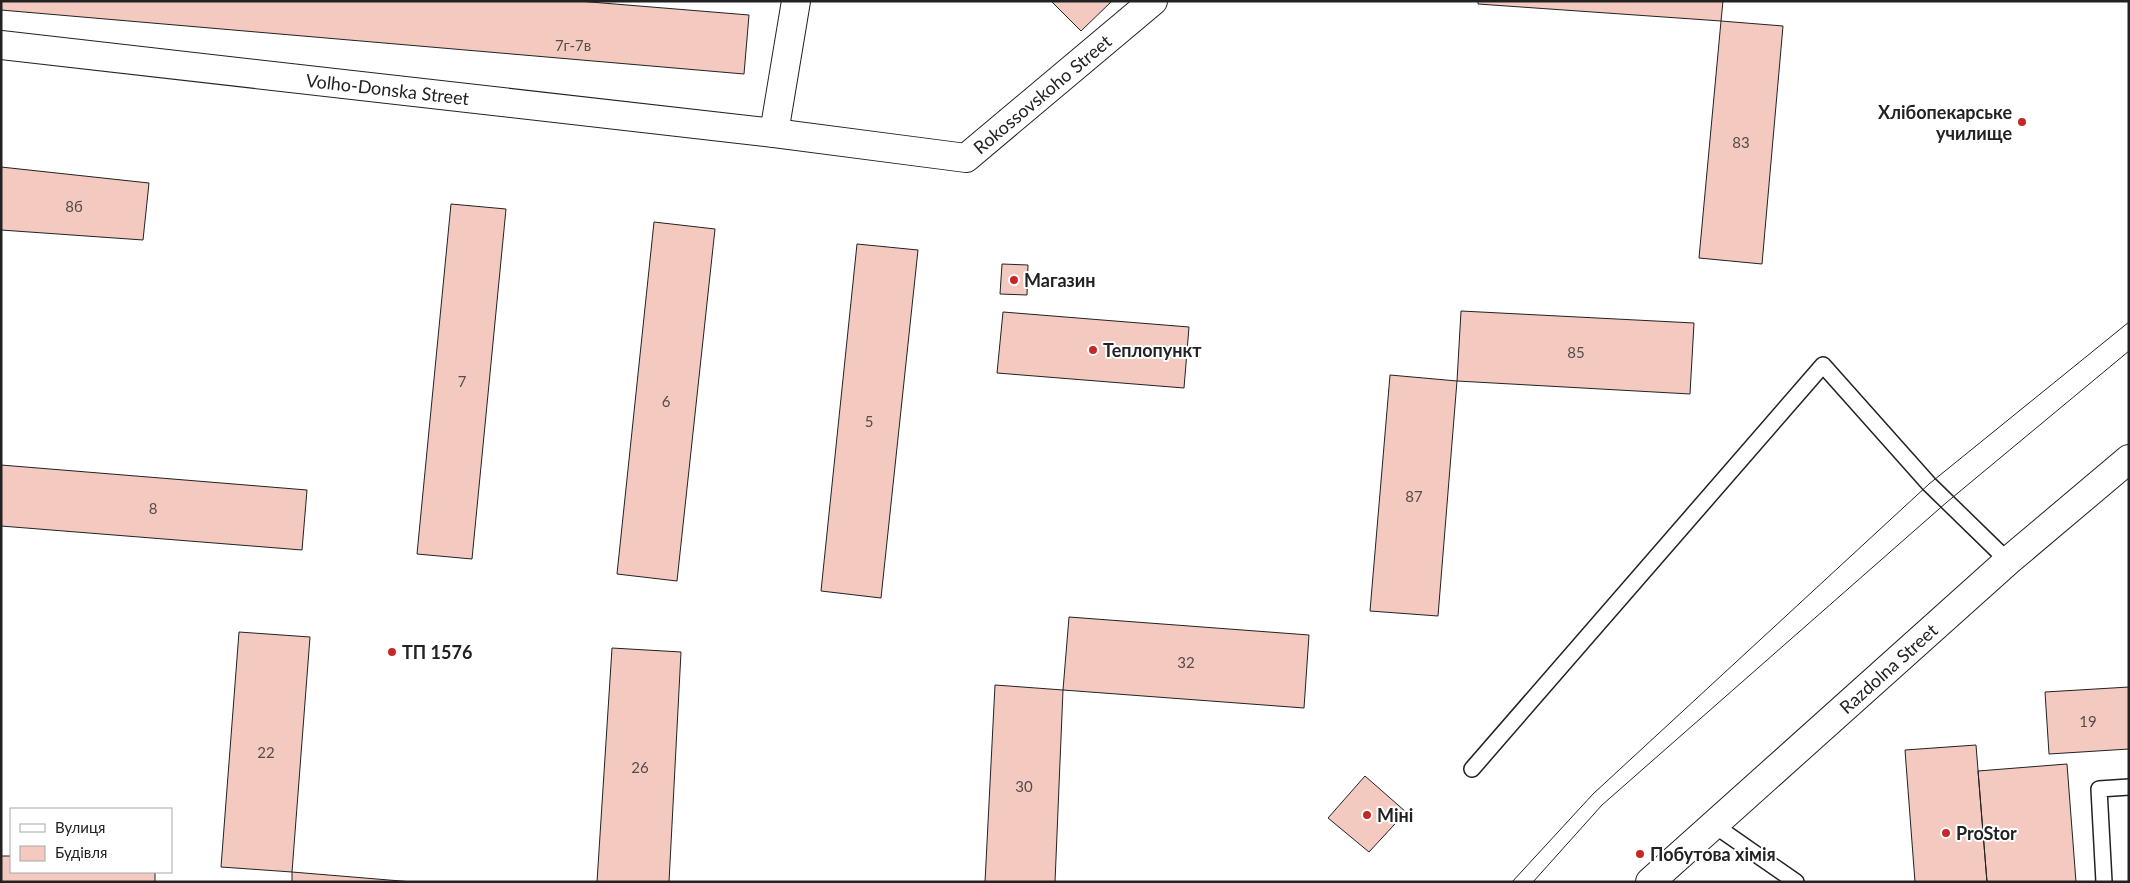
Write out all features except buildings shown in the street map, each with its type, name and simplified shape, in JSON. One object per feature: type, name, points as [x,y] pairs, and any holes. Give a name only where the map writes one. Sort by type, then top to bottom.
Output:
[{"type":"street","points":[[774,133],[796,1]]},
{"type":"street","name":"Rokossovskoho Street","points":[[774,133],[966,158],[1153,1]]},
{"type":"street","name":"Volho-Donska Street","points":[[1,45],[774,133]]},
{"type":"street","name":"Razdolna Street","points":[[1650,882],[2008,561],[2129,459]]},
{"type":"lane","points":[[1472,769],[1823,365],[1929,484],[2008,561]]},
{"type":"lane","points":[[2104,882],[2099,789],[2129,787]]},
{"type":"lane","points":[[1714,824],[1796,882]]},
{"type":"tram line","points":[[1512,882],[1593,794],[1929,484],[2129,322]]},
{"type":"tram line","points":[[1533,882],[1602,805],[1947,502],[2129,351]]},
{"type":"place","name":"Хлібопекарське училище","points":[[2022,122]]},
{"type":"place","name":"Магазин","points":[[1014,280]]},
{"type":"place","name":"Теплопункт","points":[[1093,350]]},
{"type":"place","name":"ТП 1576","points":[[392,652]]},
{"type":"place","name":"Міні","points":[[1367,815]]},
{"type":"place","name":"ProStor","points":[[1946,833]]},
{"type":"place","name":"Побутова хімія","points":[[1640,854]]}]
